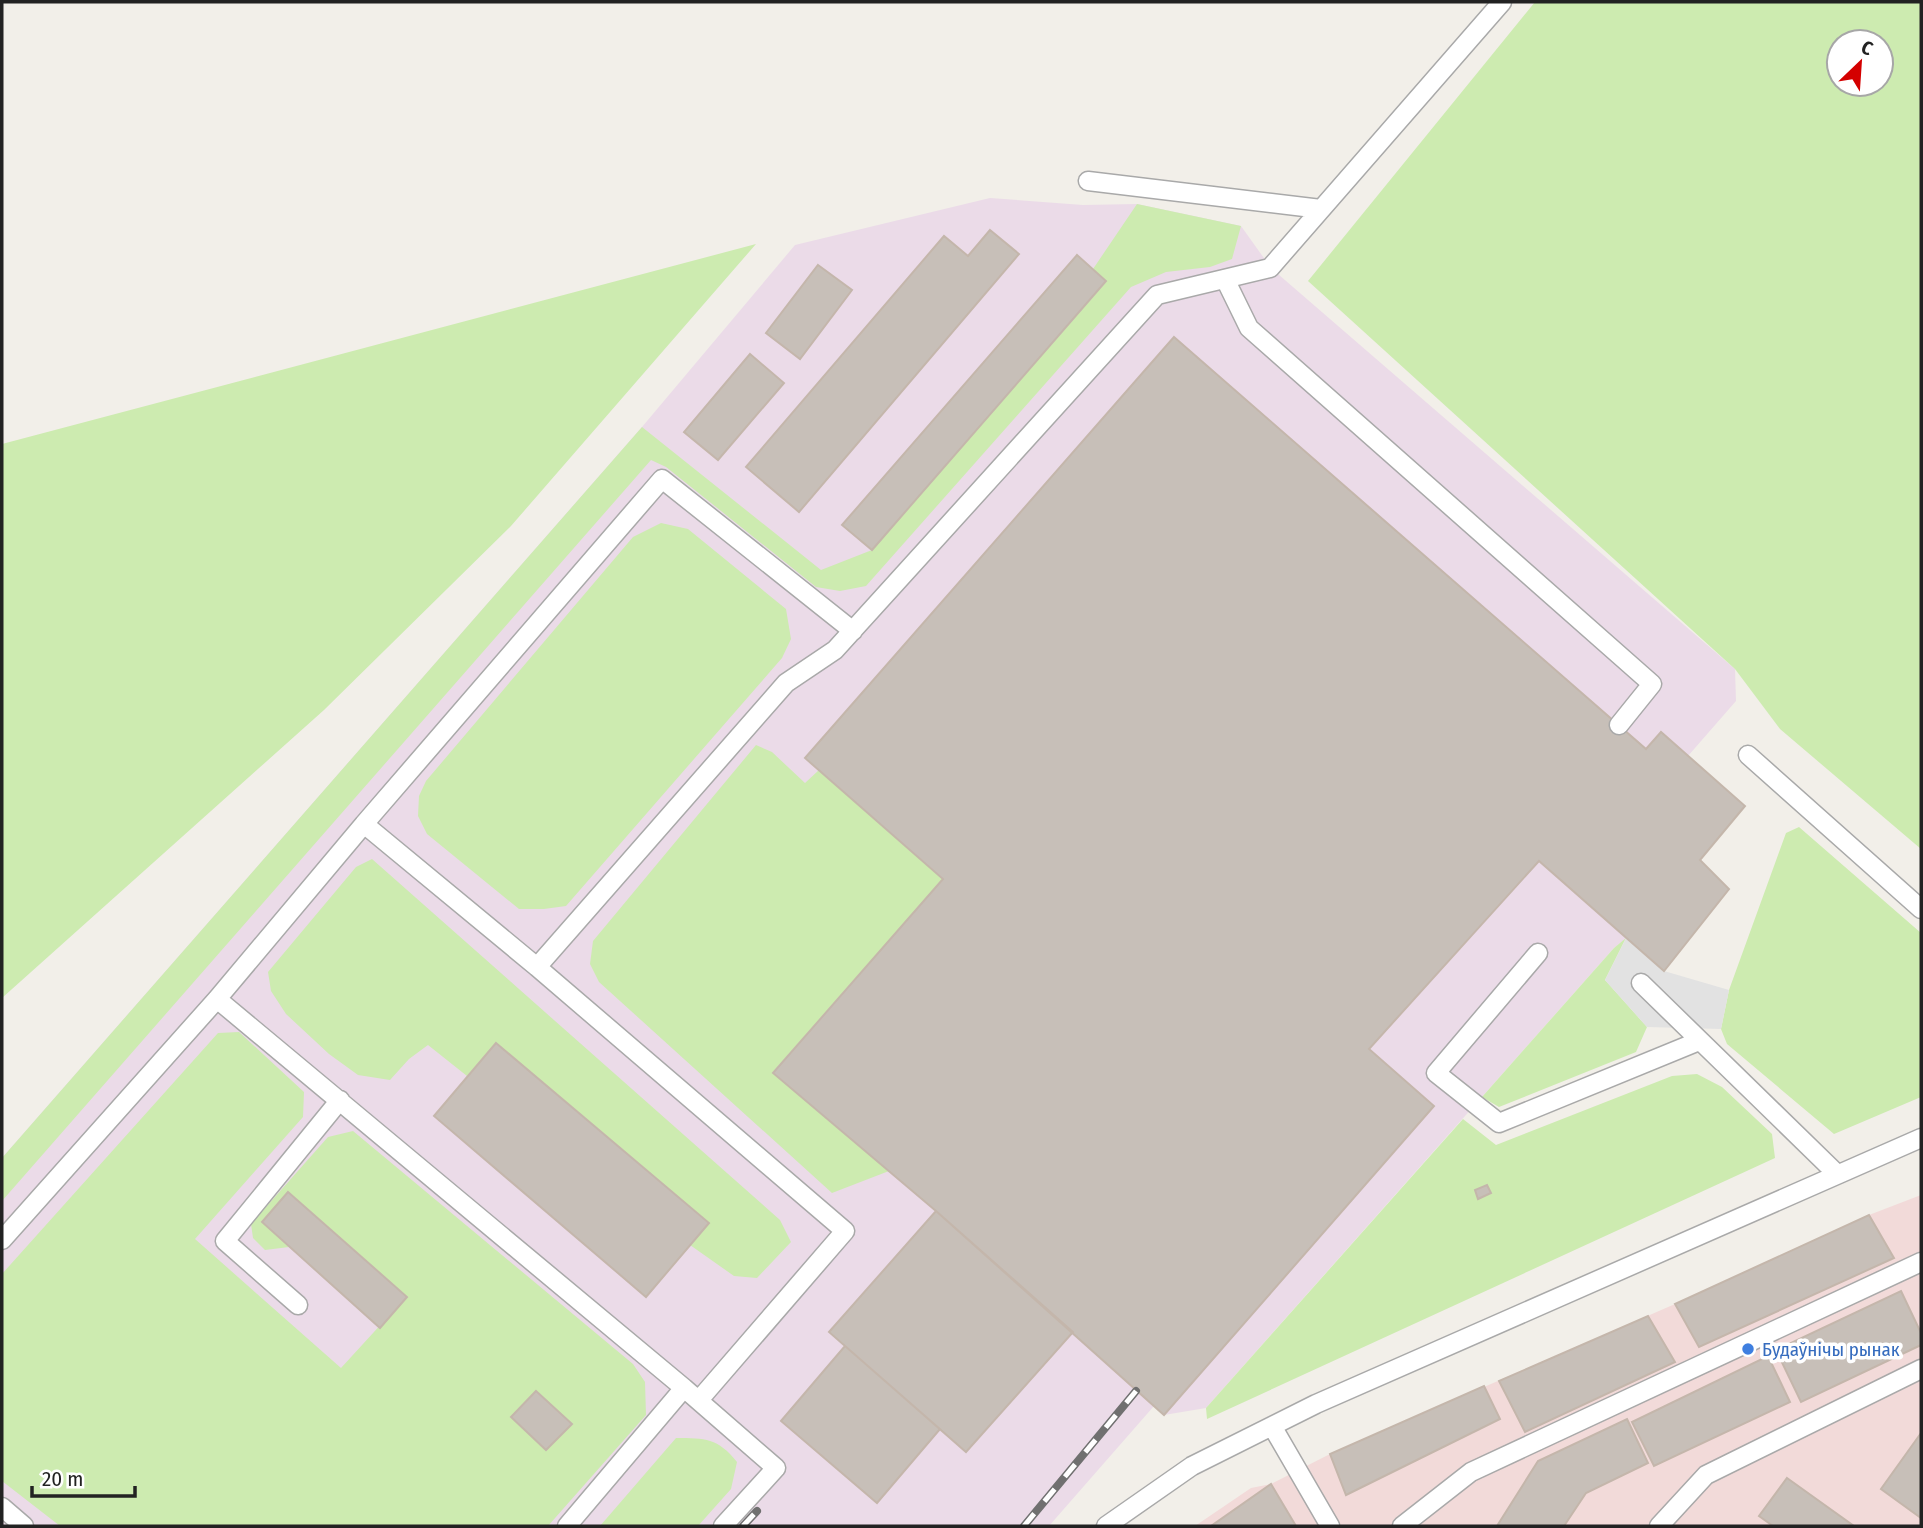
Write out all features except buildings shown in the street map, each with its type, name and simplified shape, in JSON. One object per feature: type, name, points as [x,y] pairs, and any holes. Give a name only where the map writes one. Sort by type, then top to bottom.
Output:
[{"type":"lane","points":[[537,967],[786,683],[835,650],[1157,295],[1270,268],[1502,2]]},
{"type":"lane","points":[[1088,181],[1321,209]]},
{"type":"lane","points":[[1225,279],[1249,328],[1652,684],[1619,725]]},
{"type":"lane","points":[[2,1240],[218,999],[364,824],[662,479],[853,631]]},
{"type":"lane","points":[[1748,755],[1921,909]]},
{"type":"lane","points":[[364,824],[537,967],[845,1231],[699,1400]]},
{"type":"lane","points":[[1538,953],[1436,1073],[1499,1123],[1699,1041]]},
{"type":"lane","points":[[1641,983],[1837,1174]]},
{"type":"lane","points":[[218,999],[699,1400],[776,1468],[723,1526]]},
{"type":"lane","points":[[298,1305],[225,1241],[340,1100]]},
{"type":"lane","points":[[1106,1526],[1192,1466],[1316,1404],[1921,1139]]},
{"type":"lane","points":[[1402,1526],[1471,1472],[1921,1262]]},
{"type":"lane","points":[[1659,1526],[1706,1475],[1921,1369]]},
{"type":"lane","points":[[567,1526],[684,1388]]},
{"type":"lane","points":[[1272,1426],[1330,1526]]},
{"type":"lane","points":[[2,1507],[23,1526]]},
{"type":"shaded area","points":[[990,198],[1083,205],[1137,204],[1241,226],[1271,268],[1735,669],[1736,701],[1688,756],[1745,806],[1700,860],[1729,889],[1664,971],[1627,938],[1614,948],[1206,1408],[1164,1415],[1154,1406],[1049,1526],[2,1526],[2,1158],[642,427],[795,245]]},
{"type":"shaded area","points":[[1626,938],[1664,971],[1729,990],[1721,1029],[1647,1027],[1605,980]]},
{"type":"shaded area","name":"Будаўнічы рынак","points":[[1921,1195],[1921,1526],[1195,1526],[1251,1488],[1271,1484],[1330,1454],[1675,1304],[1869,1215]]},
{"type":"green space","points":[[1535,2],[1921,2],[1921,849],[1780,729],[1735,669],[1308,281]]},
{"type":"green space","points":[[1137,204],[1241,226],[1232,259],[1210,267],[1166,272],[1131,287],[866,586],[840,591],[816,587],[666,467],[651,460],[2,1201],[2,1158],[642,427],[821,570],[872,550],[1106,282],[1093,269]]},
{"type":"green space","points":[[756,244],[511,526],[324,710],[2,998],[2,444]]},
{"type":"green space","points":[[661,523],[688,529],[786,609],[791,639],[782,658],[566,906],[519,909],[427,834],[418,816],[419,796],[426,781],[633,537]]},
{"type":"green space","points":[[756,745],[772,752],[805,783],[819,770],[943,879],[773,1072],[889,1171],[832,1193],[599,982],[590,964],[593,941]]},
{"type":"green space","points":[[1799,827],[1921,933],[1921,1097],[1834,1134],[1727,1044],[1721,1029],[1729,990],[1786,833]]},
{"type":"green space","points":[[372,859],[780,1220],[791,1242],[757,1278],[734,1276],[690,1245],[708,1223],[496,1043],[467,1076],[428,1045],[409,1059],[390,1080],[358,1075],[329,1054],[286,1014],[271,991],[268,972],[356,867]]},
{"type":"green space","points":[[1626,938],[1605,980],[1647,1027],[1636,1052],[1499,1107],[1482,1097],[1614,948]]},
{"type":"green space","points":[[239,1032],[304,1092],[303,1117],[195,1239],[341,1368],[406,1297],[289,1193],[262,1222],[289,1247],[265,1250],[253,1238],[251,1224],[328,1137],[353,1131],[633,1364],[645,1382],[646,1415],[548,1526],[60,1526],[2,1481],[2,1274],[218,1033]]},
{"type":"green space","points":[[1697,1074],[1722,1087],[1772,1134],[1775,1158],[1207,1419],[1206,1408],[1463,1119],[1496,1145],[1672,1076]]},
{"type":"green space","points":[[676,1438],[710,1441],[724,1448],[737,1462],[731,1489],[698,1526],[600,1526]]},
{"type":"railway","points":[[1024,1526],[1136,1391]]},
{"type":"railway","points":[[743,1526],[757,1511]]},
{"type":"place","name":"Будаўнічы рынак","points":[[1748,1349]]}]
